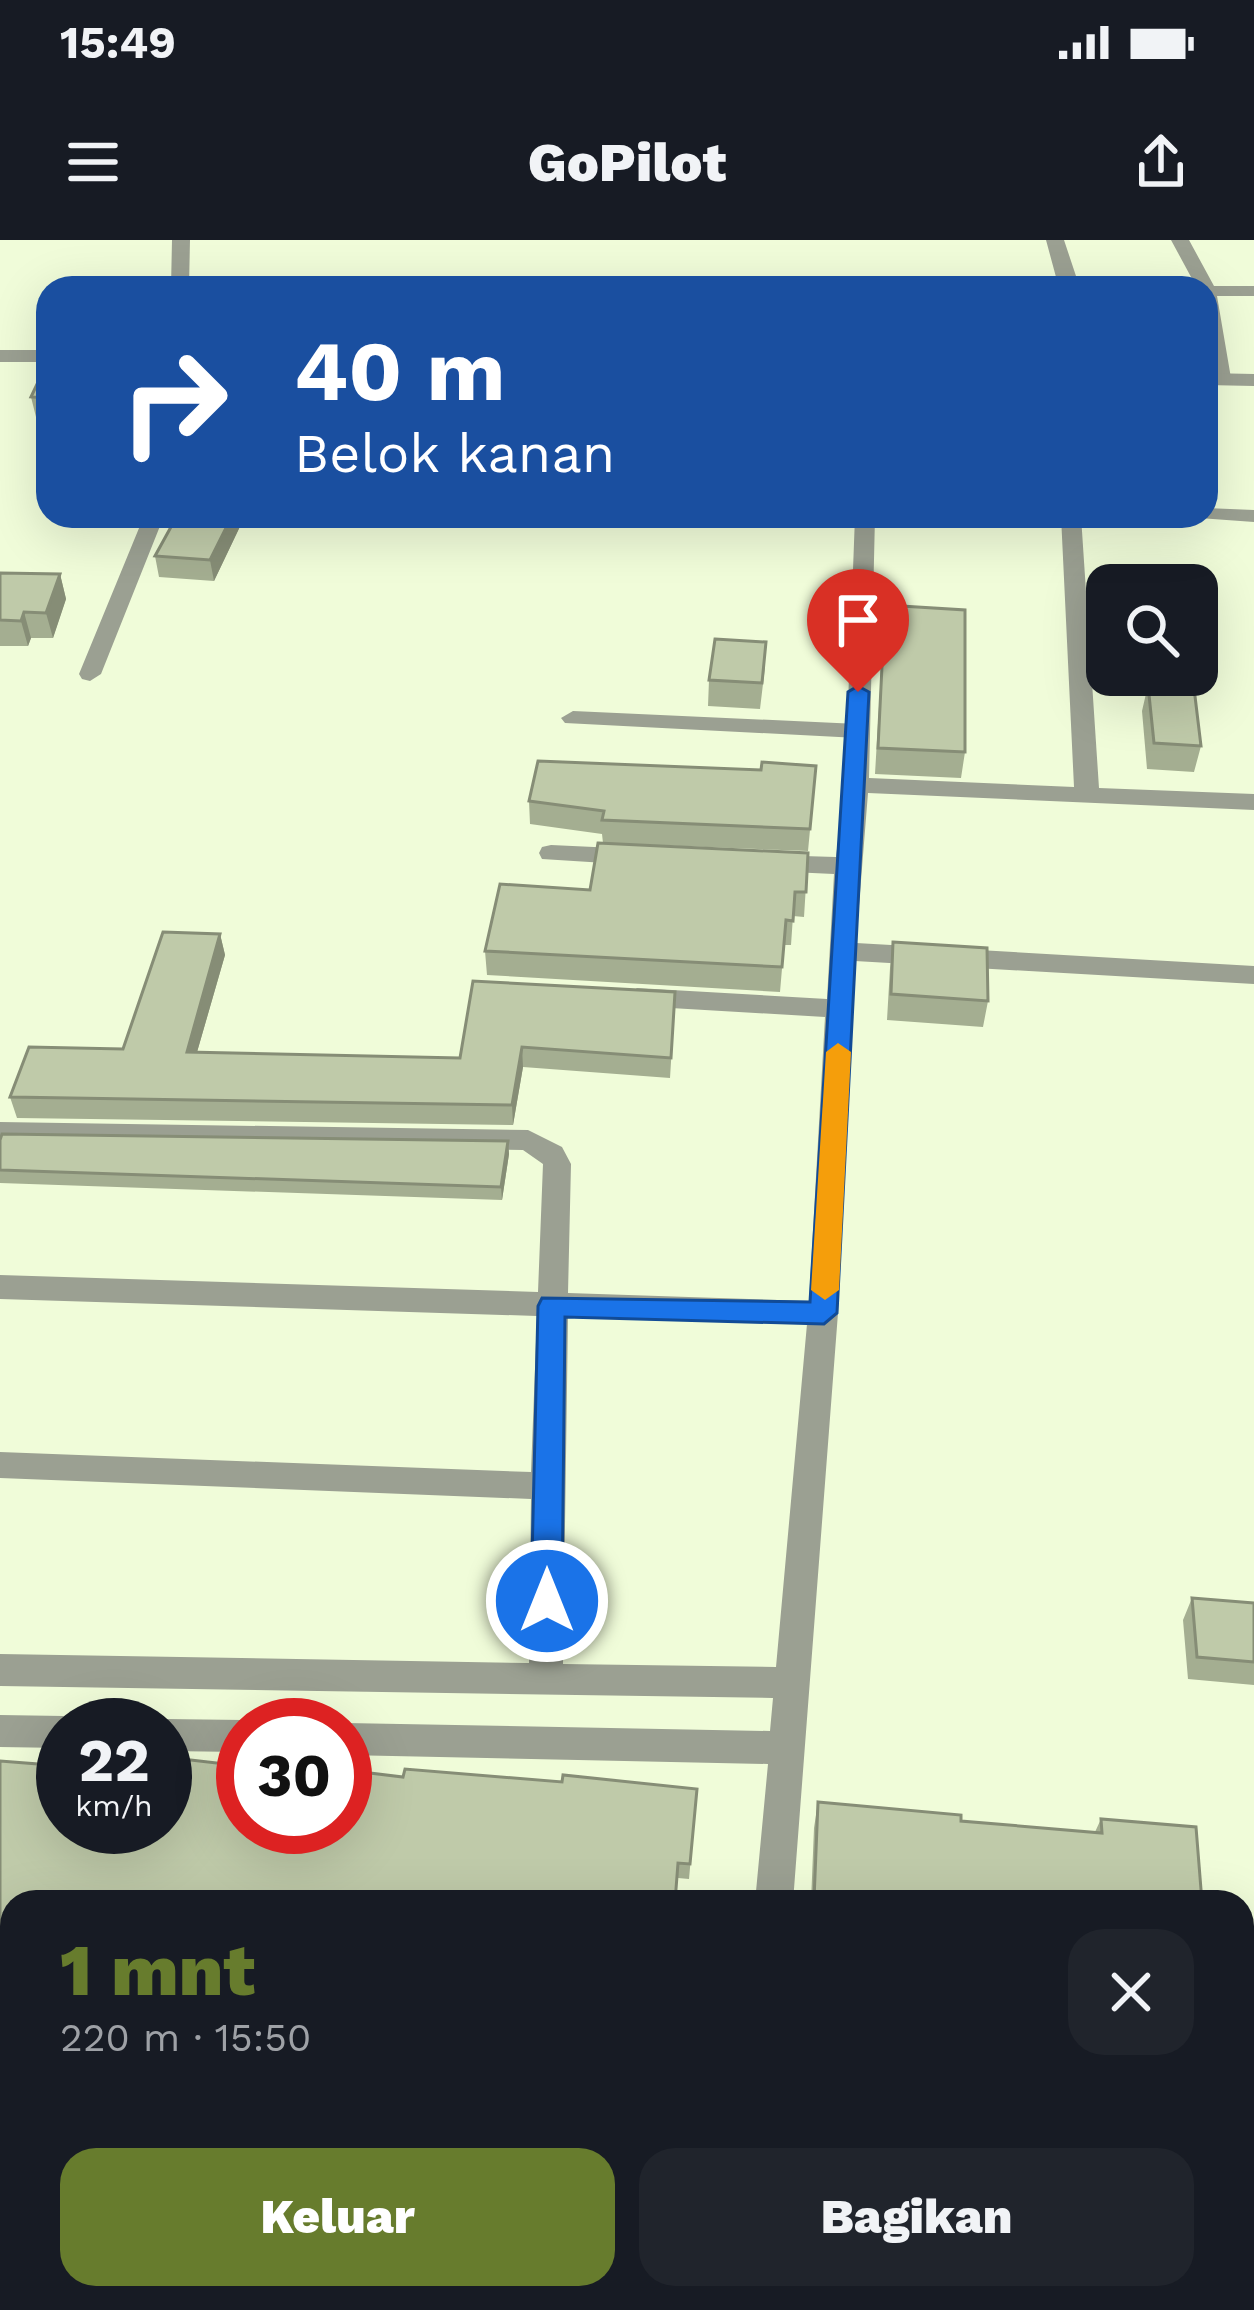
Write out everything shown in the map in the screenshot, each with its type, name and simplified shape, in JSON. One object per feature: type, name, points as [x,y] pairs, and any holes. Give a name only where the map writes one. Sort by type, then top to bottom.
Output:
[{"type":"street","points":[[180,276],[181,240]]},
{"type":"street","points":[[1055,240],[1065,276]]},
{"type":"street","points":[[1180,240],[1199,276]]},
{"type":"street","points":[[1218,290],[1254,291]]},
{"type":"street","points":[[0,356],[36,356]]},
{"type":"street","points":[[1218,380],[1254,380]]},
{"type":"street","points":[[1218,514],[1254,516]]},
{"type":"street","points":[[90,674],[149,528]]},
{"type":"street","points":[[775,1890],[824,1313],[847,866],[856,785],[865,528]]},
{"type":"street","points":[[1072,528],[1087,795]]},
{"type":"street","points":[[574,718],[858,730]]},
{"type":"street","points":[[856,785],[1254,802]]},
{"type":"street","points":[[551,853],[664,858]]},
{"type":"street","points":[[733,861],[847,866]]},
{"type":"street","points":[[843,951],[1254,975]]},
{"type":"street","points":[[613,996],[840,1009]]},
{"type":"street","points":[[0,1132],[528,1140],[552,1154],[557,1164],[546,1678]]},
{"type":"street","points":[[0,1287],[824,1313]]},
{"type":"street","points":[[0,1465],[547,1486]]},
{"type":"street","points":[[0,1670],[792,1683]]},
{"type":"street","points":[[0,1731],[36,1732]]},
{"type":"street","points":[[372,1739],[787,1748]]},
{"type":"building","points":[[170,528],[226,528],[210,560],[155,556]]},
{"type":"building","points":[[0,573],[60,574],[46,613],[24,612],[21,621],[0,620]]},
{"type":"building","points":[[885,605],[965,610],[965,752],[878,748]]},
{"type":"building","points":[[715,639],[766,642],[762,683],[709,680]]},
{"type":"building","points":[[1149,696],[1195,696],[1201,746],[1154,743]]},
{"type":"building","points":[[538,761],[761,770],[762,762],[816,766],[810,829],[602,820],[604,811],[529,801]]},
{"type":"building","points":[[598,843],[808,853],[806,892],[795,892],[793,921],[786,920],[782,967],[485,951],[500,884],[590,890]]},
{"type":"building","points":[[163,932],[220,934],[187,1052],[460,1058],[473,981],[675,992],[671,1058],[522,1047],[512,1105],[10,1097],[29,1047],[123,1049]]},
{"type":"building","points":[[893,942],[987,948],[988,1001],[891,994]]},
{"type":"building","points":[[2,1134],[508,1141],[501,1187],[0,1170]]},
{"type":"building","points":[[1192,1598],[1254,1603],[1254,1662],[1197,1657]]},
{"type":"building","points":[[192,1760],[216,1763],[216,1854],[372,1854],[372,1773],[403,1777],[405,1769],[562,1782],[563,1775],[697,1789],[690,1864],[678,1863],[676,1890],[0,1890],[0,1761],[36,1764],[36,1854],[192,1854]]},
{"type":"building","points":[[818,1802],[1102,1833],[1101,1819],[1196,1827],[1201,1890],[814,1890]]},
{"type":"slow traffic","points":[[825,1290],[838,1052]]},
{"type":"route","points":[[547,1601],[551,1306],[824,1313],[858,692]]}]
